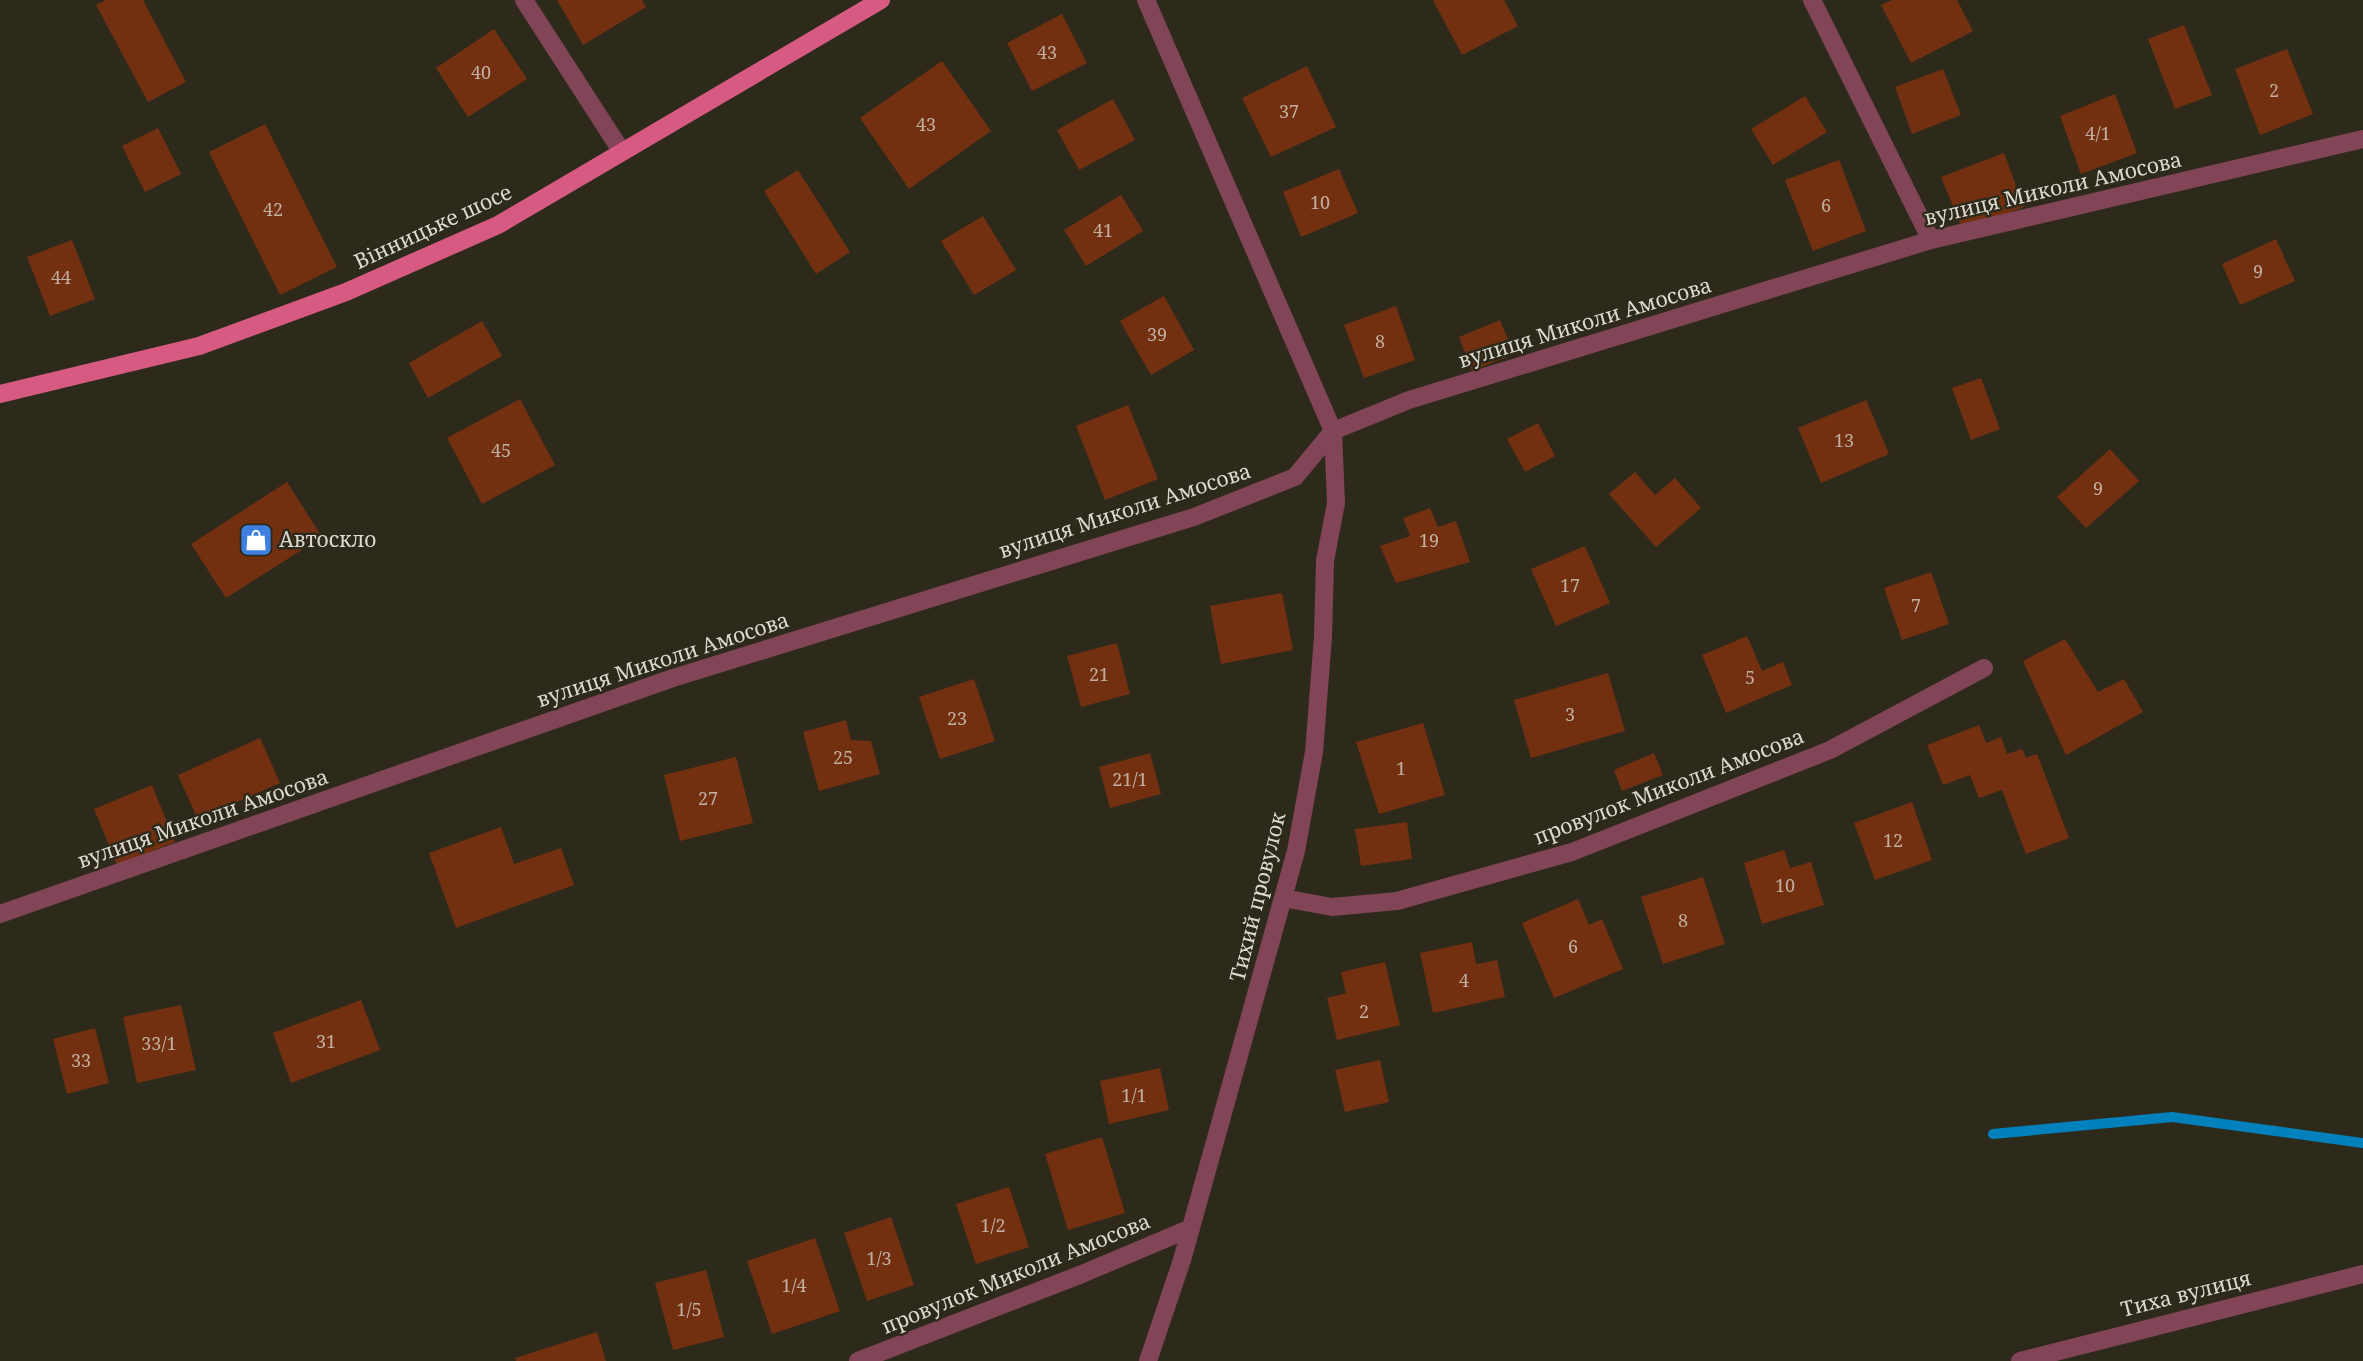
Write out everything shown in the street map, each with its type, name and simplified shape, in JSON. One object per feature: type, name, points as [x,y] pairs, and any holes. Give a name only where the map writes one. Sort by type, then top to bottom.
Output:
[{"type":"main road","name":"Вінницьке шосе","points":[[0,394],[198,346],[346,292],[498,225],[881,0]]},
{"type":"street","points":[[524,0],[622,152]]},
{"type":"street","points":[[1146,0],[1333,431]]},
{"type":"street","points":[[1812,0],[1931,240]]},
{"type":"street","name":"вулиця Миколи Амосова","points":[[0,914],[673,678],[1194,517],[1295,477],[1333,431],[1409,400],[1931,240],[2363,139]]},
{"type":"street","name":"Тихий провулок","points":[[1148,1361],[1191,1228],[1296,851],[1314,752],[1323,637],[1325,561],[1336,502],[1333,431]]},
{"type":"street","name":"провулок Миколи Амосова","points":[[1283,898],[1332,907],[1397,901],[1572,852],[1830,750],[1984,668]]},
{"type":"street","name":"провулок Миколи Амосова","points":[[858,1361],[1083,1274],[1191,1228]]},
{"type":"street","name":"Тиха вулиця","points":[[2020,1361],[2363,1274]]},
{"type":"building","points":[[106,0],[143,0],[186,82],[148,102],[96,5]]},
{"type":"building","points":[[557,0],[642,0],[646,7],[583,45]]},
{"type":"building","points":[[1433,0],[1504,0],[1518,26],[1462,55]]},
{"type":"building","points":[[1892,0],[1957,0],[1973,31],[1911,63],[1881,5]]},
{"type":"building","points":[[1062,14],[1087,63],[1032,91],[1007,43]]},
{"type":"building","points":[[2184,25],[2212,95],[2175,109],[2148,39]]},
{"type":"building","points":[[494,29],[527,79],[468,117],[436,68]]},
{"type":"building","points":[[2287,49],[2313,114],[2260,135],[2235,69]]},
{"type":"building","points":[[942,61],[991,131],[909,189],[860,118]]},
{"type":"building","points":[[1307,66],[1336,127],[1271,157],[1242,98]]},
{"type":"building","points":[[1943,69],[1961,115],[1912,134],[1895,87]]},
{"type":"building","points":[[2115,94],[2137,153],[2081,174],[2060,116]]},
{"type":"building","points":[[1805,96],[1827,132],[1773,165],[1751,129]]},
{"type":"building","points":[[1113,99],[1135,140],[1079,170],[1057,130]]},
{"type":"building","points":[[265,124],[337,267],[280,295],[209,152]]},
{"type":"building","points":[[158,128],[181,174],[145,192],[122,146]]},
{"type":"building","points":[[2004,153],[2024,207],[1963,231],[1941,177]]},
{"type":"building","points":[[1839,160],[1866,231],[1813,251],[1785,180]]},
{"type":"building","points":[[1339,169],[1358,213],[1301,237],[1283,192]]},
{"type":"building","points":[[798,170],[850,252],[816,274],[764,191]]},
{"type":"building","points":[[1121,195],[1143,231],[1086,266],[1064,230]]},
{"type":"building","points":[[983,216],[1016,270],[974,295],[941,241]]},
{"type":"building","points":[[2276,239],[2295,281],[2240,305],[2222,264]]},
{"type":"building","points":[[72,240],[95,299],[50,316],[27,257]]},
{"type":"building","points":[[1164,296],[1194,350],[1151,375],[1120,321]]},
{"type":"building","points":[[1396,306],[1415,360],[1364,378],[1344,325]]},
{"type":"building","points":[[1500,320],[1514,354],[1472,371],[1459,337]]},
{"type":"building","points":[[482,321],[502,356],[428,398],[409,363]]},
{"type":"building","points":[[1981,378],[2000,429],[1971,440],[1952,388]]},
{"type":"building","points":[[520,399],[555,465],[482,504],[447,438]]},
{"type":"building","points":[[1866,400],[1889,454],[1821,483],[1798,428]]},
{"type":"building","points":[[1128,405],[1158,479],[1105,500],[1076,426]]},
{"type":"building","points":[[1538,423],[1555,456],[1525,472],[1507,439]]},
{"type":"building","points":[[2110,449],[2139,481],[2086,528],[2057,497]]},
{"type":"building","points":[[1635,472],[1655,495],[1675,478],[1701,508],[1656,547],[1609,494]]},
{"type":"building","points":[[287,482],[322,537],[226,598],[191,544]]},
{"type":"building","points":[[1430,508],[1438,527],[1456,521],[1470,562],[1396,583],[1380,546],[1410,536],[1403,518]]},
{"type":"building","points":[[1585,546],[1610,603],[1556,626],[1531,569]]},
{"type":"building","points":[[1931,572],[1949,624],[1902,640],[1884,588]]},
{"type":"building","points":[[1282,593],[1293,650],[1221,664],[1210,606]]},
{"type":"building","points":[[1747,636],[1762,671],[1783,662],[1792,685],[1726,713],[1702,655]]},
{"type":"building","points":[[2065,639],[2098,692],[2124,679],[2143,712],[2066,755],[2023,661]]},
{"type":"building","points":[[1117,643],[1130,694],[1081,707],[1067,656]]},
{"type":"building","points":[[1608,673],[1625,731],[1531,758],[1514,700]]},
{"type":"building","points":[[974,679],[995,741],[940,759],[919,697]]},
{"type":"building","points":[[846,720],[851,740],[871,741],[880,774],[819,791],[803,732]]},
{"type":"building","points":[[1423,723],[1445,795],[1379,814],[1356,742]]},
{"type":"building","points":[[1979,725],[1986,743],[2001,737],[2007,754],[2022,749],[2026,758],[2037,754],[2069,838],[2026,854],[2002,790],[1979,798],[1970,775],[1943,785],[1927,745]]},
{"type":"building","points":[[260,738],[280,783],[198,820],[178,775]]},
{"type":"building","points":[[1150,753],[1161,794],[1110,808],[1099,767]]},
{"type":"building","points":[[1654,753],[1663,775],[1622,791],[1614,770]]},
{"type":"building","points":[[736,757],[753,823],[680,841],[664,775]]},
{"type":"building","points":[[152,785],[175,842],[117,865],[94,809]]},
{"type":"building","points":[[1912,802],[1932,860],[1875,880],[1854,823]]},
{"type":"building","points":[[1407,822],[1412,859],[1361,866],[1355,829]]},
{"type":"building","points":[[501,827],[514,864],[561,848],[574,885],[456,928],[429,853]]},
{"type":"building","points":[[1784,850],[1790,868],[1811,862],[1824,905],[1762,924],[1744,863]]},
{"type":"building","points":[[1703,877],[1725,944],[1663,964],[1641,897]]},
{"type":"building","points":[[1578,899],[1589,925],[1602,919],[1623,969],[1554,998],[1522,923]]},
{"type":"building","points":[[1472,942],[1476,964],[1497,960],[1505,997],[1433,1013],[1420,953]]},
{"type":"building","points":[[1385,962],[1400,1025],[1337,1040],[1327,998],[1346,993],[1341,972]]},
{"type":"building","points":[[361,1000],[380,1050],[291,1083],[273,1033]]},
{"type":"building","points":[[181,1005],[196,1070],[137,1083],[123,1017]]},
{"type":"building","points":[[95,1028],[109,1083],[67,1094],[53,1039]]},
{"type":"building","points":[[1380,1060],[1389,1102],[1345,1112],[1335,1070]]},
{"type":"building","points":[[1160,1068],[1169,1110],[1109,1124],[1100,1081]]},
{"type":"building","points":[[1102,1137],[1125,1213],[1068,1230],[1045,1154]]},
{"type":"building","points":[[1009,1187],[1029,1247],[976,1264],[956,1204]]},
{"type":"building","points":[[891,1217],[914,1285],[867,1301],[844,1233]]},
{"type":"building","points":[[815,1238],[840,1311],[772,1334],[747,1261]]},
{"type":"building","points":[[706,1270],[724,1337],[673,1350],[655,1283]]},
{"type":"building","points":[[597,1332],[606,1361],[516,1361],[515,1358]]},
{"type":"waterway","points":[[1993,1134],[2172,1117],[2363,1143]]},
{"type":"place","name":"Автоскло","points":[[256,540]]}]
